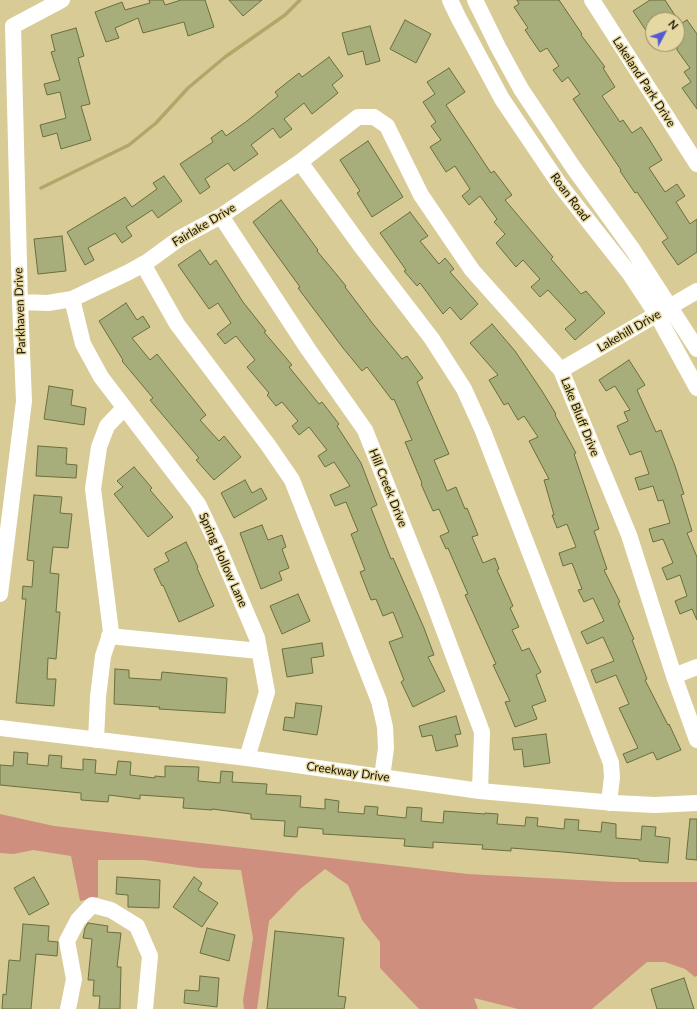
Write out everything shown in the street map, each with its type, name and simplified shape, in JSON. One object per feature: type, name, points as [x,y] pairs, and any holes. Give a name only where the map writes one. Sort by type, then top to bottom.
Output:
[{"type":"street","name":"Parkhaven Drive","points":[[0,594],[24,401],[13,26],[62,0]]},
{"type":"street","name":"Roan Road","points":[[450,0],[502,99],[532,145],[588,222],[630,274],[657,315],[697,388]]},
{"type":"street","name":"Roan Road","points":[[475,0],[498,47],[522,89],[671,307],[697,349]]},
{"type":"street","name":"Lakeland Park Drive","points":[[592,0],[697,164]]},
{"type":"street","name":"Fairlake Drive","points":[[20,302],[48,303],[72,299],[143,264],[180,238],[221,216],[300,162],[358,117],[374,117]]},
{"type":"street","name":"Lake Bluff Drive","points":[[374,117],[388,126],[421,195],[472,270],[561,370],[629,535],[674,676],[697,740]]},
{"type":"street","points":[[300,162],[363,249],[432,339],[464,389],[483,431],[611,764],[612,777],[610,803]]},
{"type":"street","name":"Hill Creek Drive","points":[[221,216],[308,349],[365,430],[430,593],[482,732],[480,791]]},
{"type":"street","points":[[143,264],[178,324],[268,445],[292,480],[379,701],[385,727],[386,748],[382,777]]},
{"type":"street","name":"Lakehill Drive","points":[[561,370],[697,291]]},
{"type":"street","name":"Spring Hollow Lane","points":[[72,299],[83,344],[101,378],[198,504],[218,544],[256,638],[267,692],[247,758]]},
{"type":"street","points":[[96,740],[98,697],[104,656],[111,632],[109,604],[93,489],[99,447],[106,426],[124,408]]},
{"type":"street","points":[[109,636],[259,651]]},
{"type":"street","points":[[674,676],[697,668]]},
{"type":"street","name":"Creekway Drive","points":[[0,728],[247,758],[480,791],[610,803],[655,805],[697,803]]},
{"type":"street","points":[[68,1009],[74,979],[67,941],[78,920],[92,905],[111,910],[137,926],[150,956],[145,1009]]},
{"type":"shaded area","points":[[0,814],[54,826],[468,874],[617,882],[697,882],[697,976],[695,977],[685,969],[665,962],[647,962],[592,1009],[518,1009],[474,998],[478,1009],[419,1009],[380,968],[380,942],[362,920],[348,885],[325,869],[299,890],[269,921],[257,1009],[244,1009],[243,1000],[253,938],[241,870],[200,868],[144,860],[98,860],[98,897],[80,901],[71,856],[33,850],[14,854],[0,853]]},
{"type":"building","points":[[149,0],[163,0],[165,5],[181,0],[205,0],[214,27],[188,36],[184,22],[143,33],[138,18],[115,28],[119,38],[106,42],[95,12],[122,2],[125,10],[150,3]]},
{"type":"building","points":[[229,0],[262,0],[243,16]]},
{"type":"building","points":[[517,0],[559,0],[582,34],[581,35],[605,67],[603,68],[615,87],[602,96],[620,122],[623,120],[632,133],[641,127],[649,139],[662,160],[649,168],[665,192],[677,184],[685,196],[676,202],[690,224],[697,219],[697,252],[678,265],[662,242],[668,238],[637,192],[635,193],[573,99],[580,94],[568,77],[562,82],[553,70],[559,66],[547,48],[540,52],[525,30],[528,28],[514,7],[519,4]]},
{"type":"building","points":[[650,0],[665,0],[673,12],[645,12],[645,29],[633,11]]},
{"type":"building","points":[[405,20],[431,34],[416,63],[390,49]]},
{"type":"building","points":[[687,20],[697,34],[697,109],[682,88],[691,82],[684,72],[690,68],[678,52],[685,52],[685,21]]},
{"type":"building","points":[[370,26],[380,61],[366,65],[363,51],[348,55],[342,33]]},
{"type":"building","points":[[76,28],[84,56],[78,58],[90,104],[81,106],[91,140],[61,149],[57,133],[43,137],[40,125],[66,118],[60,92],[47,95],[44,84],[60,80],[51,52],[55,51],[51,35]]},
{"type":"building","points":[[329,57],[343,76],[332,85],[338,93],[312,114],[304,103],[284,119],[292,129],[280,138],[273,128],[251,145],[258,154],[234,171],[228,163],[205,179],[210,187],[200,194],[180,164],[213,142],[211,138],[222,130],[226,136],[247,121],[278,96],[275,92],[299,73],[302,77]]},
{"type":"building","points":[[449,68],[465,92],[446,105],[491,173],[494,171],[512,195],[505,200],[553,257],[551,259],[581,294],[586,291],[605,313],[575,340],[565,329],[576,320],[548,290],[540,297],[531,287],[540,279],[523,260],[516,267],[496,243],[505,234],[494,222],[497,219],[480,196],[469,205],[462,196],[470,189],[455,166],[446,172],[430,147],[441,140],[431,126],[436,122],[423,102],[435,94],[427,82]]},
{"type":"building","points":[[368,141],[403,197],[372,217],[357,193],[360,191],[340,160]]},
{"type":"building","points":[[164,176],[182,201],[158,218],[152,210],[126,227],[132,236],[122,243],[115,233],[88,248],[94,260],[85,265],[67,232],[125,197],[132,207],[157,189],[153,183]]},
{"type":"building","points":[[281,200],[318,250],[317,251],[346,286],[345,287],[373,324],[402,359],[407,356],[423,378],[417,382],[449,454],[434,460],[447,491],[456,487],[465,509],[467,508],[478,535],[472,537],[483,563],[495,558],[499,569],[497,570],[513,606],[510,608],[519,627],[512,630],[522,651],[529,648],[541,672],[536,675],[546,701],[532,706],[537,719],[515,727],[505,702],[510,701],[493,665],[496,664],[465,595],[468,594],[448,548],[446,549],[440,536],[449,532],[439,509],[433,511],[421,484],[422,483],[405,442],[412,440],[394,399],[392,400],[367,367],[362,371],[343,348],[298,288],[300,287],[253,222]]},
{"type":"building","points":[[410,212],[428,236],[420,241],[439,264],[445,258],[454,269],[450,272],[478,304],[461,320],[450,307],[443,314],[420,283],[417,286],[404,271],[406,270],[380,233]]},
{"type":"building","points":[[62,236],[66,271],[38,274],[34,239]]},
{"type":"building","points":[[200,250],[210,265],[216,260],[243,302],[266,331],[264,332],[292,365],[289,367],[319,404],[322,402],[339,424],[337,426],[361,463],[377,505],[371,508],[391,559],[393,558],[424,628],[434,655],[428,657],[445,691],[413,707],[401,682],[404,680],[389,642],[403,637],[393,612],[383,616],[376,599],[371,600],[360,572],[365,570],[351,534],[358,531],[346,502],[335,506],[330,495],[350,486],[334,462],[325,467],[318,456],[327,450],[309,427],[299,435],[292,426],[298,421],[282,402],[276,406],[267,395],[269,393],[247,367],[255,360],[236,336],[225,344],[217,334],[231,323],[218,303],[209,309],[178,265]]},
{"type":"building","points":[[126,303],[137,320],[143,316],[150,327],[132,338],[150,360],[157,354],[206,415],[200,420],[219,441],[224,436],[241,457],[214,480],[196,460],[199,458],[150,400],[153,398],[122,361],[123,360],[99,321]]},
{"type":"building","points":[[492,324],[515,351],[542,391],[556,414],[555,415],[576,453],[574,454],[599,529],[594,531],[607,569],[604,570],[620,602],[618,603],[634,639],[632,640],[647,679],[645,680],[668,725],[669,724],[681,750],[657,760],[653,752],[627,763],[623,754],[638,748],[619,708],[629,704],[616,675],[596,683],[591,670],[614,661],[603,637],[587,644],[581,632],[604,621],[593,598],[584,602],[578,590],[582,589],[572,563],[563,566],[559,553],[576,547],[567,524],[557,528],[552,515],[554,515],[544,480],[549,479],[529,441],[538,437],[524,416],[518,420],[508,403],[504,405],[489,380],[498,375],[470,343]]},
{"type":"building","points":[[629,360],[645,385],[637,390],[656,432],[661,430],[684,494],[681,495],[692,531],[687,533],[697,557],[697,620],[692,609],[680,614],[675,601],[687,596],[680,575],[667,580],[662,568],[673,563],[663,539],[653,542],[649,529],[670,523],[663,500],[658,501],[653,486],[639,490],[635,478],[649,474],[641,451],[630,455],[617,426],[628,421],[624,412],[630,410],[615,386],[606,391],[599,380]]},
{"type":"building","points":[[49,386],[73,390],[71,405],[86,408],[84,425],[44,419]]},
{"type":"building","points":[[38,446],[67,448],[66,464],[77,465],[76,478],[36,476]]},
{"type":"building","points":[[134,467],[152,488],[150,490],[173,517],[148,537],[114,494],[123,487],[117,481]]},
{"type":"building","points":[[245,480],[252,493],[261,488],[267,499],[234,518],[221,493]]},
{"type":"building","points":[[34,495],[62,497],[60,513],[72,514],[68,548],[53,547],[50,573],[59,574],[56,612],[60,612],[56,659],[48,658],[47,679],[56,679],[54,706],[16,703],[26,599],[22,599],[23,586],[32,587],[34,561],[27,560]]},
{"type":"building","points":[[262,525],[268,540],[282,535],[286,547],[282,549],[289,568],[279,572],[282,580],[261,589],[240,533]]},
{"type":"building","points":[[186,542],[214,606],[179,622],[163,585],[162,586],[154,569],[169,561],[165,553]]},
{"type":"building","points":[[298,594],[310,621],[282,634],[270,606]]},
{"type":"building","points":[[322,643],[324,656],[311,658],[313,673],[287,677],[282,649]]},
{"type":"building","points":[[115,669],[129,670],[129,678],[161,680],[162,672],[227,678],[225,713],[159,709],[160,707],[114,704]]},
{"type":"building","points":[[296,703],[322,706],[317,735],[283,730],[285,717],[294,718]]},
{"type":"building","points":[[456,716],[461,734],[455,735],[458,746],[436,751],[432,735],[422,737],[419,726]]},
{"type":"building","points":[[546,734],[550,763],[524,767],[522,749],[514,750],[512,738]]},
{"type":"building","points":[[14,752],[28,753],[27,764],[48,766],[49,755],[62,756],[61,768],[83,770],[83,759],[96,760],[95,773],[116,775],[118,761],[131,762],[130,775],[155,778],[155,776],[165,777],[165,766],[199,767],[198,781],[220,783],[221,771],[233,772],[232,782],[267,784],[266,794],[301,796],[300,807],[325,809],[325,799],[339,801],[338,812],[364,814],[365,806],[378,807],[377,815],[406,818],[407,807],[422,808],[421,821],[443,823],[444,811],[485,813],[498,814],[497,824],[525,826],[526,817],[538,818],[537,826],[564,829],[565,819],[579,820],[578,830],[601,832],[602,822],[616,824],[616,838],[641,840],[642,826],[656,827],[655,836],[670,838],[668,863],[639,861],[639,859],[511,848],[511,851],[482,849],[483,845],[433,842],[433,848],[404,846],[405,839],[323,834],[323,829],[298,827],[297,837],[284,836],[285,821],[251,819],[251,814],[212,809],[183,808],[184,798],[140,795],[140,799],[109,795],[108,802],[81,800],[81,793],[0,785],[0,765],[13,766]]},
{"type":"building","points":[[690,819],[697,819],[697,860],[686,859]]},
{"type":"building","points":[[34,877],[49,904],[29,915],[14,888]]},
{"type":"building","points":[[117,877],[160,880],[159,908],[128,907],[128,895],[116,894]]},
{"type":"building","points":[[194,877],[202,883],[198,890],[218,903],[202,927],[173,907]]},
{"type":"building","points":[[88,923],[108,926],[107,932],[121,933],[117,967],[121,967],[120,1009],[99,1009],[100,996],[93,996],[94,980],[88,980],[92,939],[83,938],[85,928]]},
{"type":"building","points":[[23,924],[49,926],[48,941],[58,942],[57,956],[36,954],[31,1009],[2,1009],[3,994],[6,995],[9,960],[20,961]]},
{"type":"building","points":[[207,928],[235,935],[229,961],[200,953]]},
{"type":"building","points":[[275,931],[344,938],[338,996],[346,997],[344,1009],[267,1009]]},
{"type":"building","points":[[200,976],[219,978],[217,1007],[184,1003],[185,990],[199,991]]},
{"type":"building","points":[[684,978],[694,1009],[657,1009],[651,989]]},
{"type":"waterway","points":[[41,188],[129,145],[156,123],[188,88],[225,57],[285,15],[300,0]]}]
